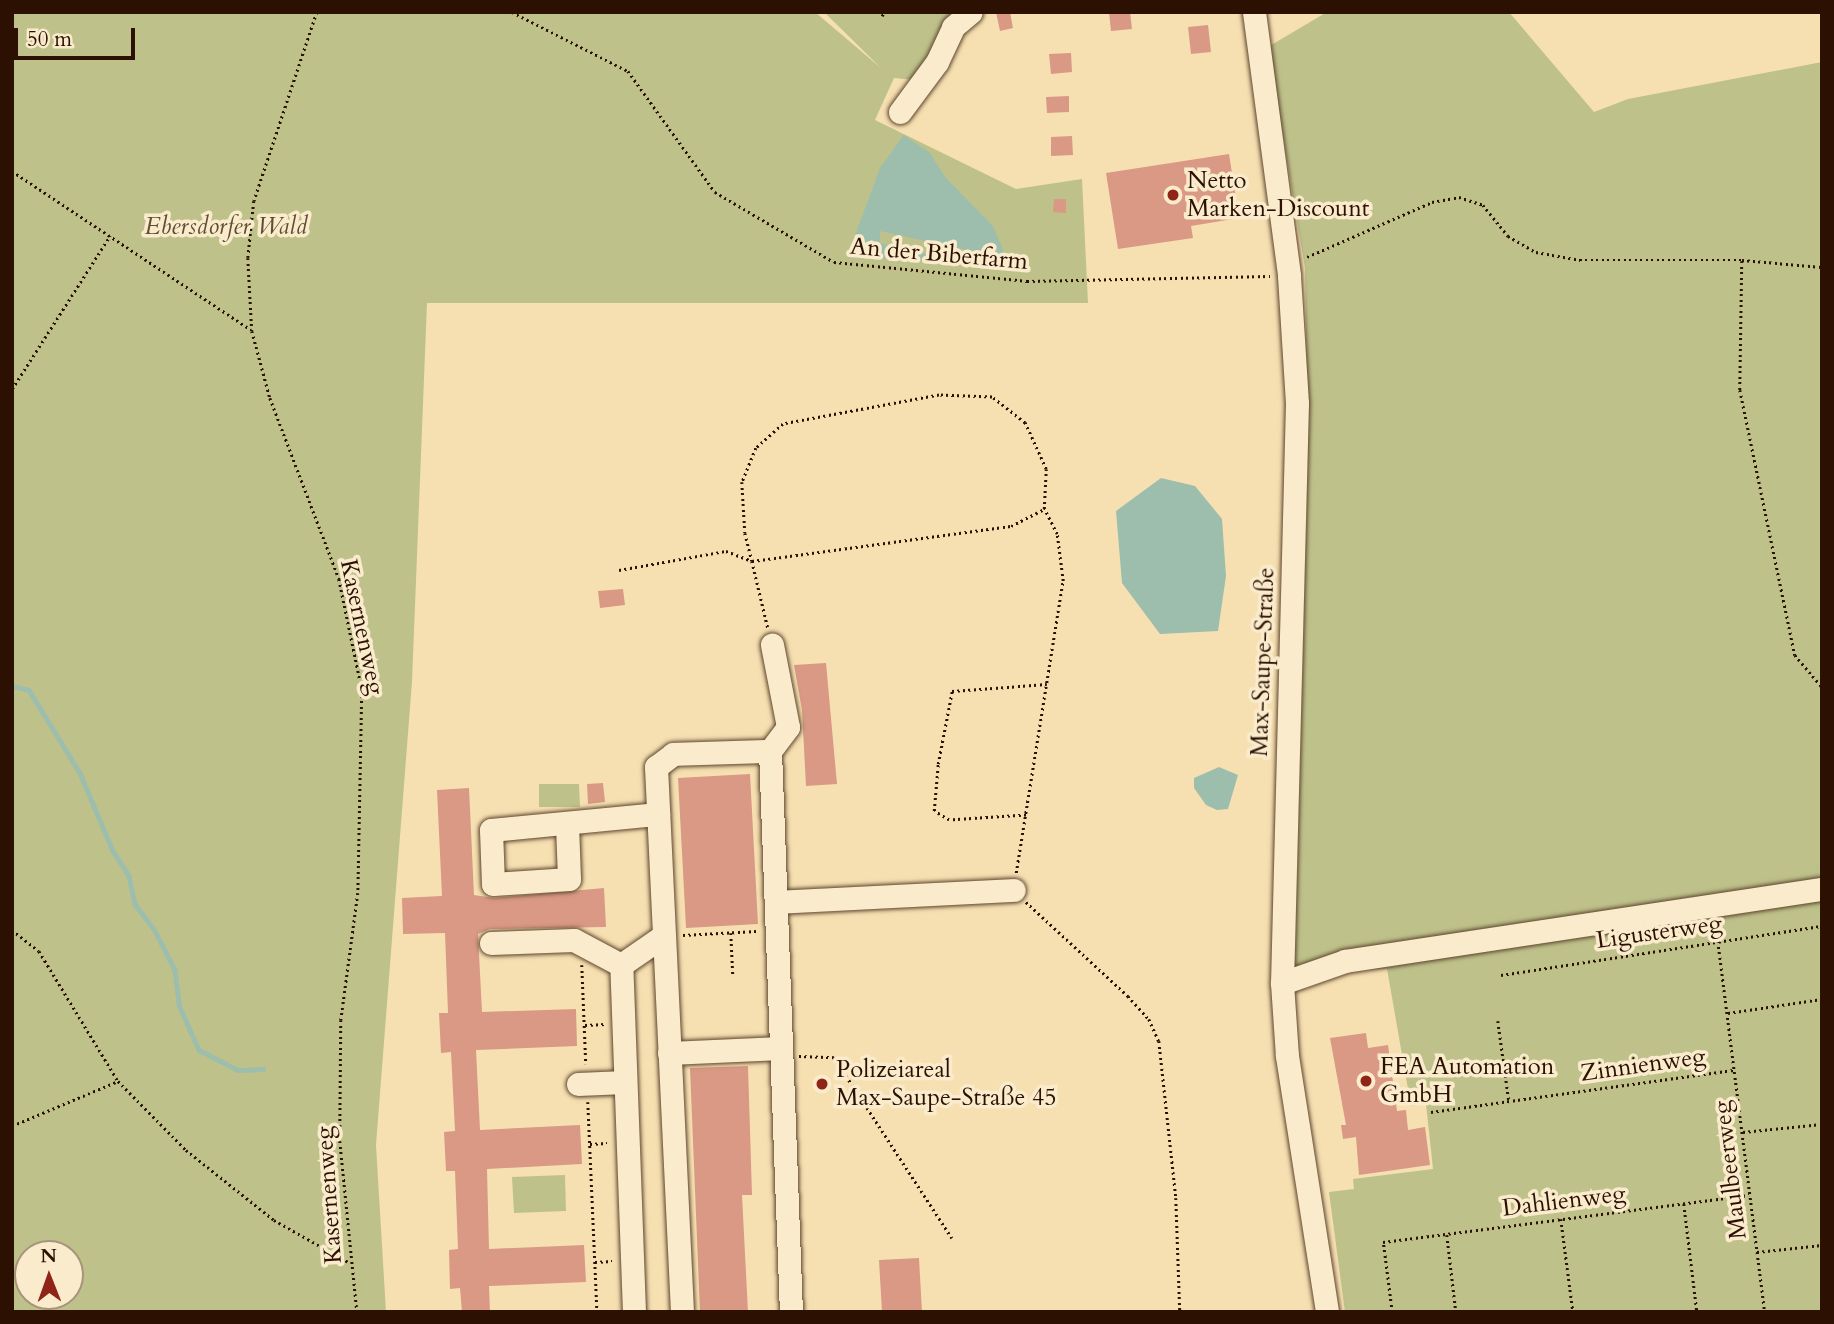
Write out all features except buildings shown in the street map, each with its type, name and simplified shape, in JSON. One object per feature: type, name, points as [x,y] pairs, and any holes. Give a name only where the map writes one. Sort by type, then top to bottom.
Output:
[{"type":"street","points":[[900,112],[937,62],[953,27],[971,12]]},
{"type":"street","name":"Max-Saupe-Straße","points":[[1254,12],[1288,270],[1297,403],[1282,983],[1287,1056],[1327,1312]]},
{"type":"street","points":[[772,645],[788,727],[770,751],[791,1312]]},
{"type":"street","points":[[682,1312],[656,767],[673,754],[770,751]]},
{"type":"street","points":[[567,824],[658,814]]},
{"type":"street","points":[[1282,983],[1345,961],[1822,889]]},
{"type":"street","points":[[776,902],[1014,890]]},
{"type":"street","points":[[621,965],[663,936]]},
{"type":"street","points":[[491,943],[574,940],[621,965]]},
{"type":"street","points":[[621,965],[634,1312]]},
{"type":"street","points":[[669,1053],[781,1048]]},
{"type":"street","points":[[583,1084],[625,1082]]},
{"type":"path","name":"Kasernenweg","points":[[317,12],[254,201],[248,258],[252,331],[270,398],[339,579],[362,690],[358,893],[341,1020],[340,1141],[350,1263],[357,1312]]},
{"type":"path","name":"An der Biberfarm","points":[[512,12],[628,71],[715,192],[834,262],[1027,281],[1288,270]]},
{"type":"path","points":[[12,171],[252,331]]},
{"type":"path","points":[[1288,270],[1432,202],[1459,197],[1483,205],[1508,236],[1536,252],[1580,260],[1742,260],[1822,267]]},
{"type":"path","points":[[12,389],[110,236]]},
{"type":"path","points":[[1742,260],[1740,390],[1795,655],[1822,687]]},
{"type":"path","points":[[772,645],[752,561],[741,482],[757,448],[783,424],[939,395],[992,397],[1025,424],[1046,469],[1044,509],[1057,534],[1063,582],[1014,890],[1128,996],[1149,1019],[1159,1041],[1176,1198],[1180,1312]]},
{"type":"path","points":[[620,570],[726,551],[752,561],[1011,526],[1044,509]]},
{"type":"path","points":[[1026,815],[949,820],[934,811],[938,764],[952,691],[1047,684]]},
{"type":"path","name":"Ligusterweg","points":[[1501,975],[1822,926]]},
{"type":"path","points":[[12,930],[39,951],[118,1081],[186,1150],[274,1220],[350,1263]]},
{"type":"path","points":[[663,936],[777,930]]},
{"type":"path","points":[[731,932],[733,975]]},
{"type":"path","name":"Maulbeerweg","points":[[1718,941],[1765,1312]]},
{"type":"path","points":[[587,946],[582,958],[583,1084],[597,1312]]},
{"type":"path","points":[[1728,1013],[1822,999]]},
{"type":"path","points":[[1499,1021],[1509,1102]]},
{"type":"path","points":[[815,1055],[834,1057],[952,1238]]},
{"type":"path","name":"Zinnienweg","points":[[1431,1112],[1735,1070]]},
{"type":"path","points":[[12,1126],[118,1081]]},
{"type":"path","points":[[1743,1132],[1822,1124]]},
{"type":"path","name":"Dahlienweg","points":[[1392,1312],[1383,1242],[1749,1195]]},
{"type":"path","points":[[1684,1203],[1697,1312]]},
{"type":"path","points":[[1561,1219],[1573,1312]]},
{"type":"path","points":[[1447,1234],[1456,1312]]},
{"type":"path","points":[[1757,1252],[1822,1245]]},
{"type":"green space","name":"Ebersdorfer Wald","points":[[12,12],[815,12],[881,68],[824,12],[959,12],[915,80],[894,78],[875,120],[1016,189],[1082,179],[1088,303],[427,303],[412,682],[376,1145],[386,1312],[12,1312]]},
{"type":"green space","points":[[1327,12],[1509,12],[1594,112],[1628,99],[1822,62],[1822,1312],[1345,1312],[1329,1192],[1354,1189],[1353,1179],[1433,1169],[1426,1104],[1411,1106],[1387,969],[1298,972],[1295,964],[1308,459],[1305,268],[1268,47]]},
{"type":"green space","points":[[539,784],[579,784],[580,807],[539,807]]},
{"type":"green space","points":[[565,1175],[566,1211],[514,1213],[512,1177]]},
{"type":"shaded area","points":[[904,135],[930,153],[945,177],[993,226],[1007,259],[880,231],[880,243],[972,264],[847,257],[880,168]]},
{"type":"shaded area","points":[[1161,478],[1195,486],[1222,519],[1226,576],[1218,631],[1160,634],[1122,583],[1116,511]]},
{"type":"shaded area","points":[[1219,767],[1238,775],[1228,809],[1217,810],[1206,805],[1194,788],[1194,778]]},
{"type":"waterway","points":[[12,686],[29,690],[80,773],[113,851],[129,876],[135,904],[154,929],[175,970],[179,1005],[199,1050],[238,1070],[263,1069]]},
{"type":"place","name":"Netto Marken-Discount","points":[[1173,195]]},
{"type":"place","name":"FEA Automation GmbH","points":[[1366,1081]]},
{"type":"place","name":"Polizeiareal Max-Saupe-Straße 45","points":[[822,1084]]}]
